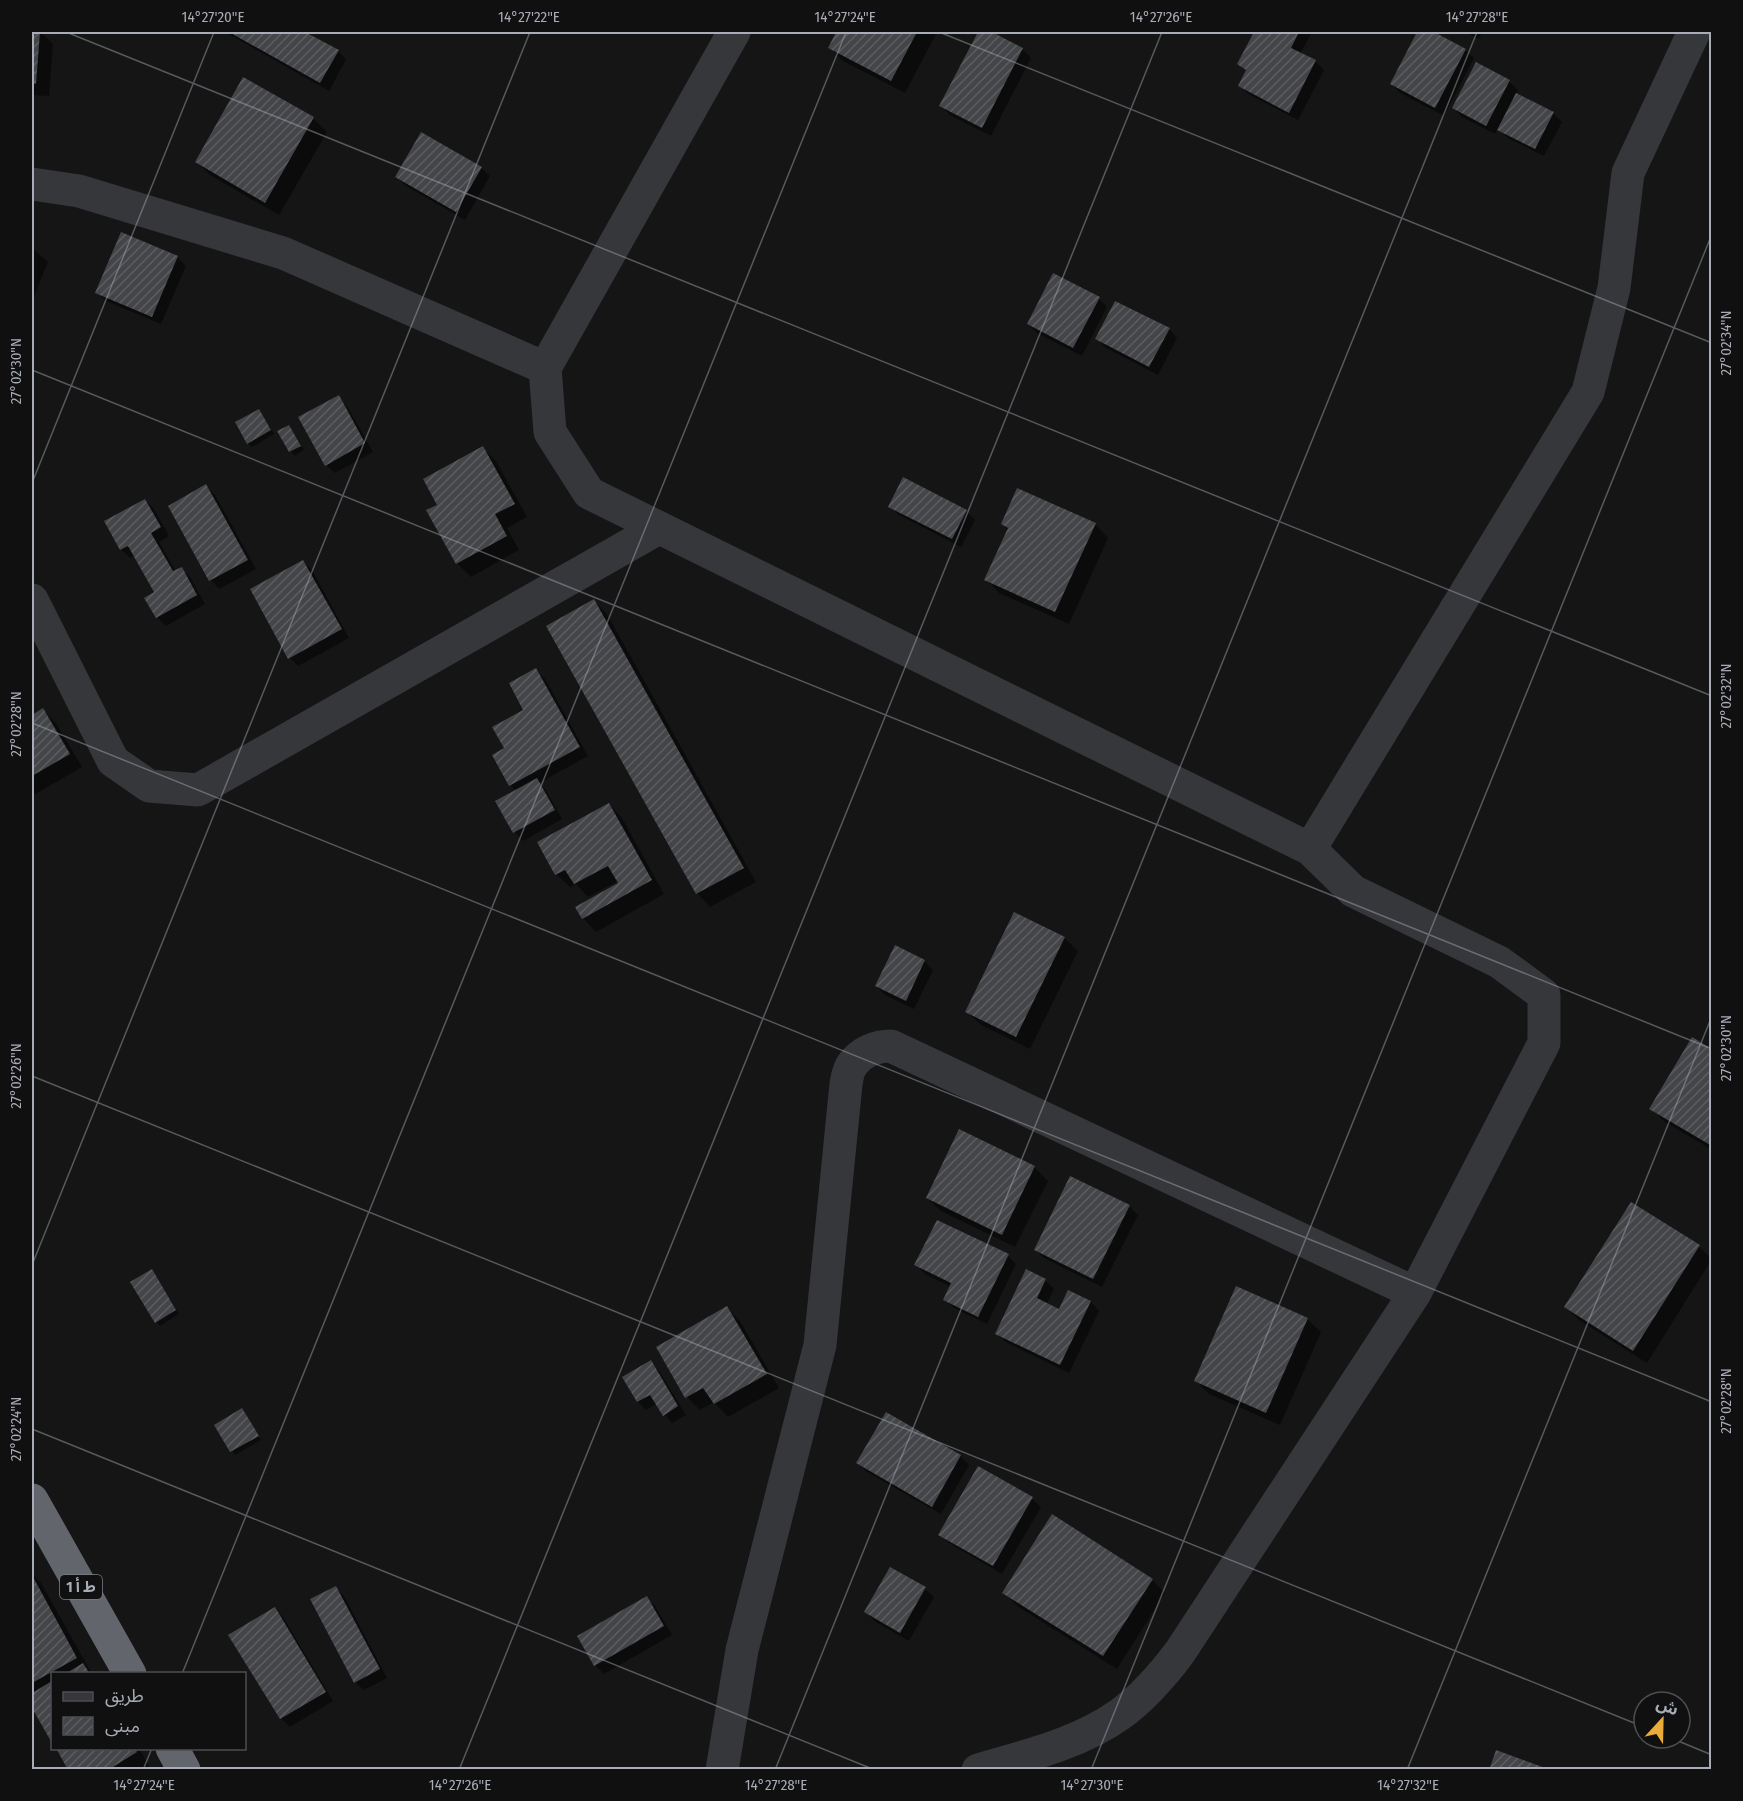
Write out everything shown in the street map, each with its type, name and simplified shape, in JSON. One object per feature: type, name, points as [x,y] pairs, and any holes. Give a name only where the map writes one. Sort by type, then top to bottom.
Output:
[{"type":"highway","name":"ط أ 1","points":[[32,1500],[128,1672]]},
{"type":"highway","points":[[173,1750],[184,1770]]},
{"type":"street","points":[[734,32],[545,369],[550,432],[589,493],[1310,849],[1353,891],[1499,962],[1544,995],[1544,1043],[1415,1293],[1160,1678],[1119,1715],[1091,1732],[978,1770]]},
{"type":"street","points":[[1310,849],[1588,392],[1614,288],[1628,173],[1694,32]]},
{"type":"street","points":[[32,184],[79,191],[283,253],[545,369]]},
{"type":"street","points":[[32,600],[113,761],[149,786],[198,790],[659,528]]},
{"type":"street","points":[[722,1770],[742,1650],[820,1345],[846,1084],[851,1066],[865,1053],[877,1046],[891,1046],[1415,1293]]},
{"type":"building","points":[[32,32],[40,32],[36,84],[32,83]]},
{"type":"building","points":[[229,32],[305,32],[339,50],[320,83]]},
{"type":"building","points":[[836,32],[917,32],[891,81],[828,48]]},
{"type":"building","points":[[978,32],[992,32],[1023,48],[982,128],[939,106]]},
{"type":"building","points":[[1254,32],[1299,32],[1291,48],[1316,60],[1289,113],[1238,86],[1246,70],[1237,64]]},
{"type":"building","points":[[1417,32],[1434,32],[1466,49],[1435,108],[1390,84]]},
{"type":"building","points":[[1476,62],[1510,80],[1486,126],[1452,108]]},
{"type":"building","points":[[243,77],[314,117],[265,203],[195,162]]},
{"type":"building","points":[[1516,93],[1554,112],[1535,149],[1497,130]]},
{"type":"building","points":[[421,132],[482,167],[456,212],[395,177]]},
{"type":"building","points":[[121,232],[178,256],[152,317],[95,293]]},
{"type":"building","points":[[1053,273],[1100,297],[1073,348],[1027,324]]},
{"type":"building","points":[[1115,301],[1170,328],[1149,367],[1095,339]]},
{"type":"building","points":[[339,395],[365,443],[325,466],[298,417]]},
{"type":"building","points":[[259,409],[271,430],[247,444],[235,422]]},
{"type":"building","points":[[289,425],[301,446],[289,452],[277,431]]},
{"type":"building","points":[[483,446],[515,504],[495,514],[507,536],[456,564],[426,510],[437,505],[423,479]]},
{"type":"building","points":[[903,477],[967,510],[952,539],[888,507]]},
{"type":"building","points":[[206,484],[248,560],[209,581],[168,506]]},
{"type":"building","points":[[1017,488],[1096,523],[1055,612],[984,580],[1008,528],[1001,524]]},
{"type":"building","points":[[145,499],[161,527],[151,533],[173,571],[182,567],[197,595],[156,618],[144,598],[154,592],[128,546],[120,550],[104,521]]},
{"type":"building","points":[[303,560],[342,629],[288,659],[250,589]]},
{"type":"building","points":[[594,599],[744,868],[696,894],[546,626]]},
{"type":"building","points":[[536,668],[580,747],[509,786],[492,755],[504,748],[492,727],[523,710],[509,683]]},
{"type":"building","points":[[43,708],[70,754],[32,776],[32,715]]},
{"type":"building","points":[[537,778],[555,810],[513,833],[495,801]]},
{"type":"building","points":[[609,803],[652,880],[582,919],[575,907],[618,883],[608,866],[574,884],[565,870],[555,875],[537,842]]},
{"type":"building","points":[[1014,912],[1065,937],[1016,1037],[965,1012]]},
{"type":"building","points":[[895,945],[925,960],[906,1001],[875,986]]},
{"type":"building","points":[[1692,1037],[1712,1049],[1712,1146],[1649,1109]]},
{"type":"building","points":[[959,1129],[1035,1166],[1002,1235],[926,1198]]},
{"type":"building","points":[[1070,1176],[1130,1205],[1093,1279],[1034,1250]]},
{"type":"building","points":[[1631,1202],[1700,1245],[1633,1351],[1564,1307]]},
{"type":"building","points":[[937,1220],[1009,1254],[978,1317],[943,1300],[951,1283],[914,1265]]},
{"type":"building","points":[[152,1269],[176,1310],[155,1323],[130,1282]]},
{"type":"building","points":[[1026,1269],[1046,1279],[1037,1298],[1059,1309],[1068,1290],[1091,1301],[1060,1365],[995,1334]]},
{"type":"building","points":[[1236,1286],[1308,1318],[1266,1413],[1194,1381]]},
{"type":"building","points":[[727,1306],[767,1374],[714,1404],[703,1388],[685,1398],[656,1347]]},
{"type":"building","points":[[651,1360],[678,1406],[663,1416],[650,1395],[637,1402],[622,1377]]},
{"type":"building","points":[[242,1408],[259,1436],[230,1452],[214,1425]]},
{"type":"building","points":[[886,1412],[961,1455],[932,1507],[856,1463]]},
{"type":"building","points":[[978,1466],[1033,1497],[993,1566],[938,1535]]},
{"type":"building","points":[[1052,1514],[1153,1579],[1103,1656],[1002,1593]]},
{"type":"building","points":[[890,1567],[926,1587],[900,1633],[864,1612]]},
{"type":"building","points":[[32,1575],[77,1658],[32,1683]]},
{"type":"building","points":[[336,1586],[380,1669],[354,1683],[310,1599]]},
{"type":"building","points":[[647,1596],[664,1626],[594,1666],[577,1636]]},
{"type":"building","points":[[275,1607],[326,1692],[280,1719],[228,1635]]},
{"type":"building","points":[[83,1663],[89,1672],[68,1672]]},
{"type":"building","points":[[51,1682],[51,1741],[32,1708],[32,1693]]},
{"type":"building","points":[[57,1750],[136,1750],[137,1752],[108,1770],[68,1770]]},
{"type":"building","points":[[1496,1750],[1548,1769],[1548,1770],[1489,1770]]}]
